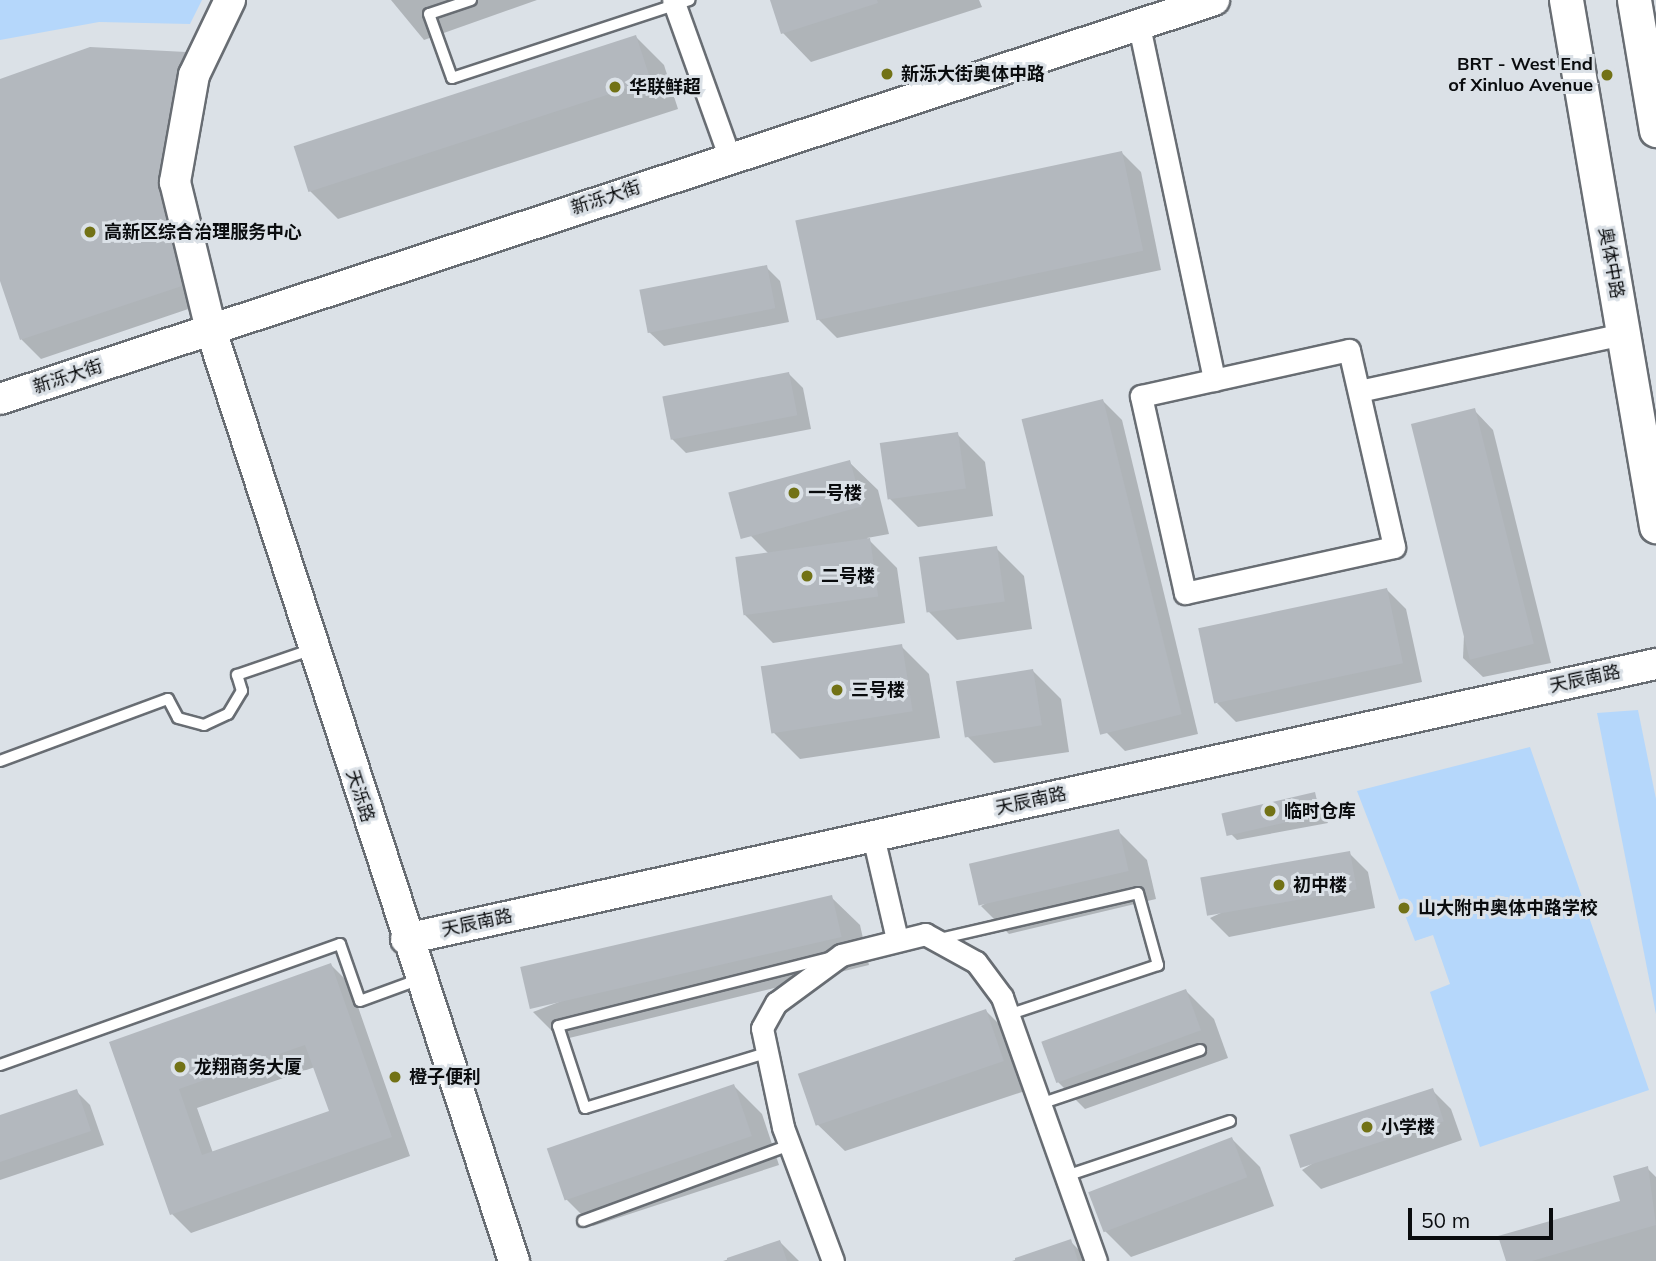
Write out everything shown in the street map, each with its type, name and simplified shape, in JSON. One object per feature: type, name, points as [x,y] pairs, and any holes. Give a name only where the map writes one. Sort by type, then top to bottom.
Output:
[{"type":"main road","name":"奥体中路","points":[[1566,0],[1656,526]]},
{"type":"main road","points":[[1633,0],[1656,130]]},
{"type":"street","name":"天泺路","points":[[230,0],[194,75],[175,183],[211,330],[406,939],[514,1261]]},
{"type":"street","name":"新泺大街","points":[[0,400],[1213,0]]},
{"type":"street","points":[[679,2],[730,158]]},
{"type":"street","points":[[1139,26],[1214,380]]},
{"type":"street","points":[[1359,391],[1623,334]]},
{"type":"street","points":[[1349,350],[1359,391],[1394,547],[1185,593],[1141,396],[1349,350]]},
{"type":"street","name":"天辰南路","points":[[406,939],[1656,664]]},
{"type":"street","points":[[873,836],[897,939]]},
{"type":"street","points":[[833,1261],[790,1146],[762,1028],[776,1003],[841,955],[925,934],[976,962],[1008,1015],[1096,1261]]},
{"type":"lane","points":[[471,0],[429,14],[452,78],[679,2]]},
{"type":"lane","points":[[0,761],[167,699],[178,718],[205,725],[228,715],[242,691],[237,675],[313,649]]},
{"type":"lane","points":[[936,940],[1138,893],[1158,965],[1008,1015]]},
{"type":"lane","points":[[0,1065],[340,944],[360,1001],[420,979]]},
{"type":"lane","points":[[766,1053],[585,1108],[558,1026],[841,955]]},
{"type":"lane","points":[[1040,1104],[1200,1050]]},
{"type":"lane","points":[[1066,1176],[1230,1121]]},
{"type":"lane","points":[[583,1221],[790,1146]]},
{"type":"shaded area","points":[[0,0],[202,0],[190,24],[99,22],[0,40]]},
{"type":"shaded area","points":[[1638,710],[1656,799],[1656,1014],[1597,713]]},
{"type":"shaded area","points":[[1530,747],[1649,1090],[1480,1147],[1430,992],[1450,984],[1433,935],[1415,941],[1357,791]]},
{"type":"building","points":[[770,0],[877,0],[878,3],[781,34]]},
{"type":"building","points":[[636,35],[651,81],[308,192],[294,146]]},
{"type":"building","name":"高新区综合治理服务中心","points":[[90,47],[186,52],[158,179],[182,286],[20,340],[0,281],[0,79]]},
{"type":"building","points":[[1122,151],[1143,251],[817,320],[795,220]]},
{"type":"building","points":[[767,265],[775,308],[648,333],[639,290]]},
{"type":"building","points":[[789,372],[797,415],[671,440],[662,397]]},
{"type":"building","points":[[1103,399],[1182,714],[1100,735],[1021,419]]},
{"type":"building","points":[[1475,408],[1534,644],[1470,660],[1411,424]]},
{"type":"building","points":[[958,432],[966,488],[888,499],[880,443]]},
{"type":"building","name":"一号楼","points":[[850,460],[862,506],[741,539],[728,493]]},
{"type":"building","name":"二号楼","points":[[870,538],[878,596],[744,615],[735,557]]},
{"type":"building","points":[[997,546],[1005,601],[927,612],[919,557]]},
{"type":"building","points":[[1387,588],[1403,663],[1214,703],[1198,628]]},
{"type":"building","name":"三号楼","points":[[902,644],[913,711],[771,734],[761,666]]},
{"type":"building","points":[[1033,669],[1042,725],[965,738],[956,681]]},
{"type":"building","name":"临时仓库","points":[[1315,792],[1320,814],[1227,836],[1221,814]]},
{"type":"building","points":[[1119,829],[1129,871],[979,906],[969,864]]},
{"type":"building","name":"初中楼","points":[[1350,851],[1357,889],[1207,916],[1200,877]]},
{"type":"building","points":[[832,895],[842,937],[530,1009],[520,967]]},
{"type":"building","name":"龙翔商务大厦","points":[[331,963],[392,1137],[170,1215],[109,1042]],"holes":[[[305,1045],[329,1111],[202,1155],[179,1089]]]},
{"type":"building","points":[[1186,989],[1201,1030],[1056,1083],[1041,1042]]},
{"type":"building","points":[[986,1009],[1004,1061],[816,1126],[798,1074]]},
{"type":"building","points":[[734,1084],[752,1136],[565,1200],[547,1148]]},
{"type":"building","name":"小学楼","points":[[1433,1088],[1444,1121],[1300,1168],[1289,1135]]},
{"type":"building","points":[[77,1089],[91,1131],[0,1162],[0,1115]]},
{"type":"building","points":[[1232,1137],[1247,1177],[1104,1232],[1088,1192]]},
{"type":"building","points":[[1648,1166],[1656,1225],[1532,1261],[1506,1261],[1498,1236],[1620,1201],[1613,1176]]},
{"type":"building","points":[[1071,1239],[1078,1261],[1015,1261],[1015,1258]]},
{"type":"building","points":[[780,1240],[787,1261],[727,1261],[727,1258]]},
{"type":"place","name":"新泺大街奥体中路","points":[[887,74]]},
{"type":"place","name":"BRT - West End of Xinluo Avenue","points":[[1607,75]]},
{"type":"place","name":"华联鲜超","points":[[615,87]]},
{"type":"place","name":"高新区综合治理服务中心","points":[[90,232]]},
{"type":"place","name":"一号楼","points":[[794,493]]},
{"type":"place","name":"二号楼","points":[[807,576]]},
{"type":"place","name":"三号楼","points":[[837,690]]},
{"type":"place","name":"临时仓库","points":[[1270,811]]},
{"type":"place","name":"初中楼","points":[[1279,885]]},
{"type":"place","name":"山大附中奥体中路学校","points":[[1404,908]]},
{"type":"place","name":"龙翔商务大厦","points":[[180,1067]]},
{"type":"place","name":"橙子便利","points":[[395,1077]]},
{"type":"place","name":"小学楼","points":[[1367,1127]]}]
